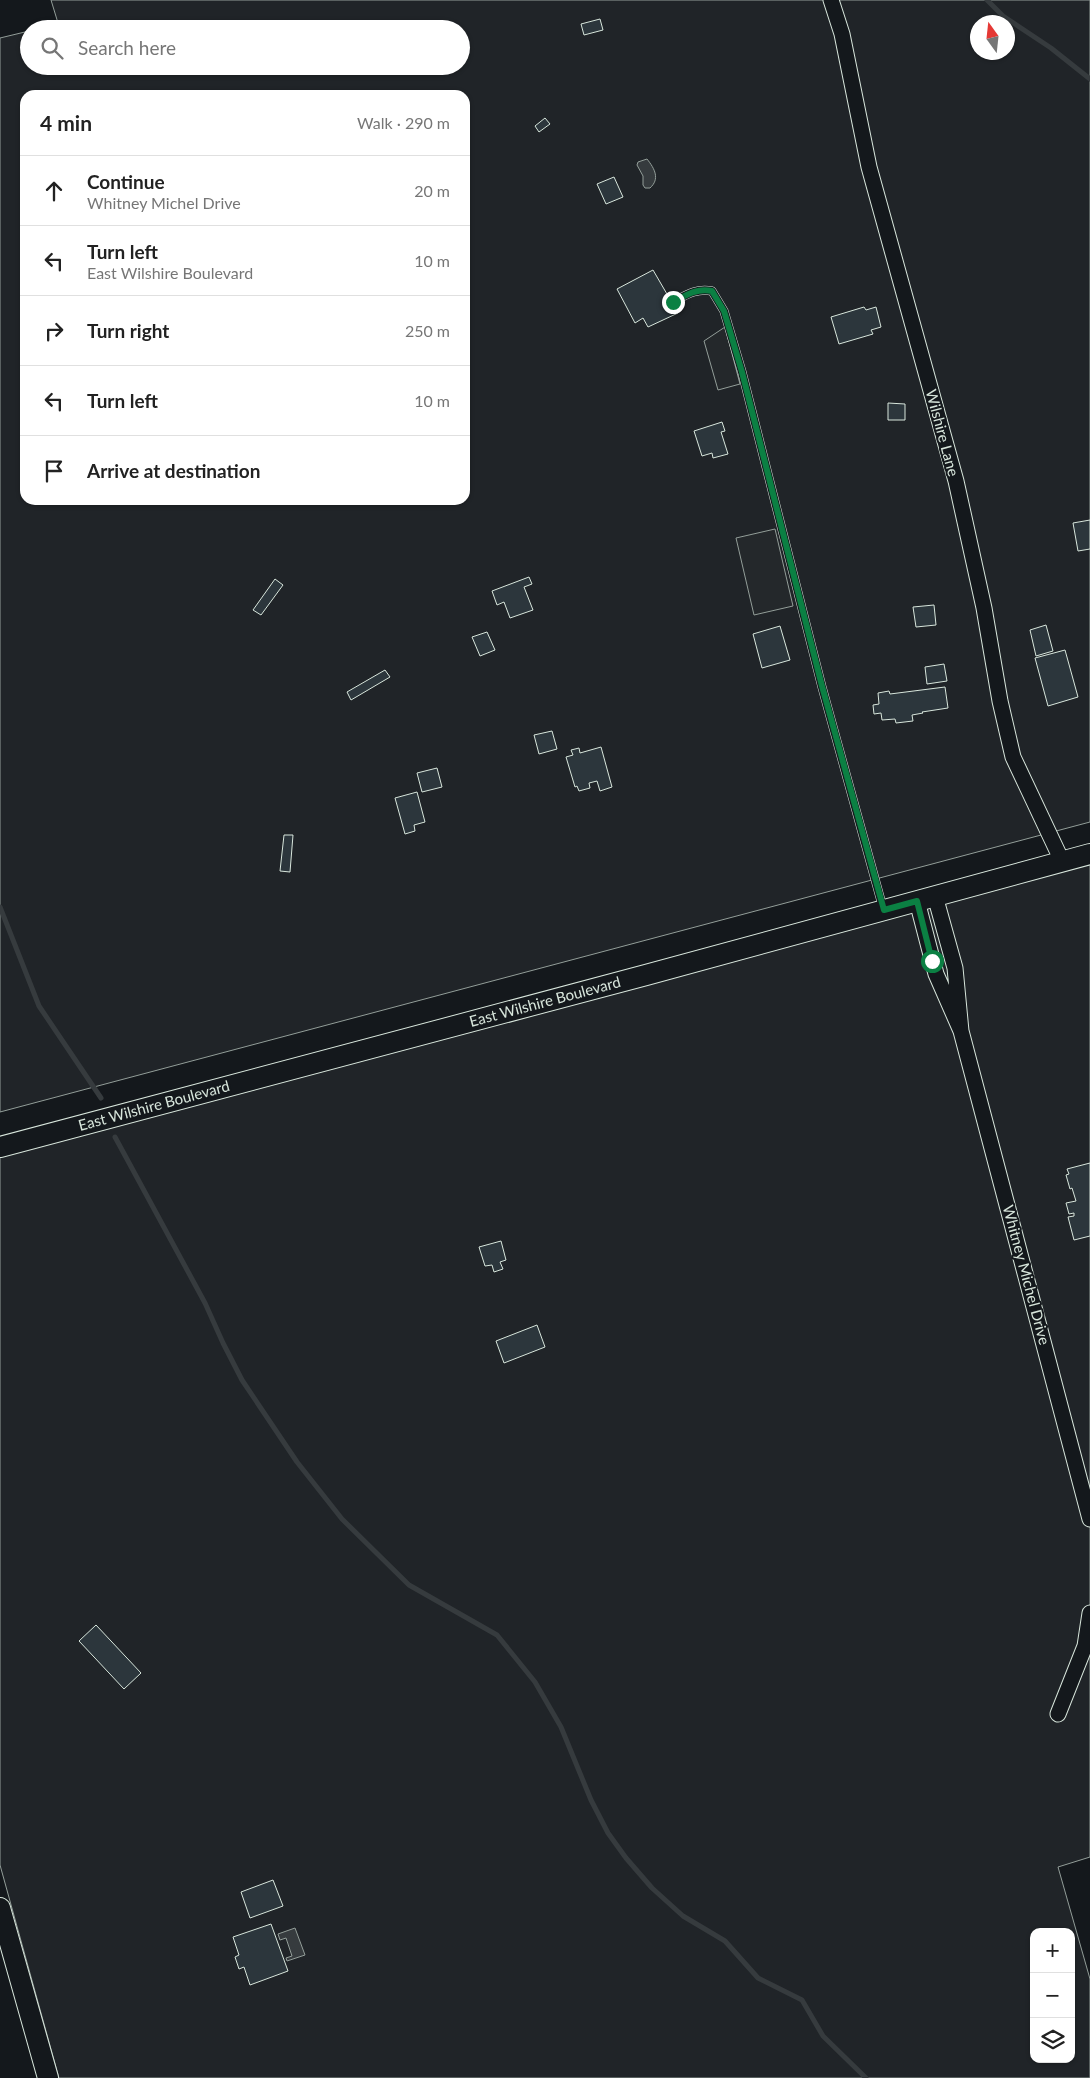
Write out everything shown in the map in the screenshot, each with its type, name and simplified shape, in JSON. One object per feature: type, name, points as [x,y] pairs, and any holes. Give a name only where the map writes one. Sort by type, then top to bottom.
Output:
[{"type":"street","name":"Wilshire Lane","points":[[831,0],[842,34],[869,167],[956,481],[984,608],[1000,701],[1013,757],[1062,861]]},
{"type":"street","name":"East Wilshire Boulevard","points":[[0,1147],[1090,854]]},
{"type":"street","name":"Whitney Michel Drive","points":[[926,899],[936,974],[961,1032],[1090,1519]]},
{"type":"street","points":[[1058,1714],[1085,1646],[1090,1614]]},
{"type":"street","points":[[0,1908],[48,2078]]},
{"type":"lane","points":[[673,302],[694,291],[712,291],[724,311],[742,372],[822,686],[884,910]]},
{"type":"shaded area","points":[[51,0],[1090,0],[1090,822],[0,1112],[0,38],[20,33],[20,75],[470,75],[470,20],[57,20]]},
{"type":"shaded area","points":[[647,159],[652,166],[656,178],[650,188],[645,188],[643,185],[643,176],[637,165],[638,162]]},
{"type":"shaded area","points":[[725,327],[740,384],[718,390],[704,341]]},
{"type":"shaded area","points":[[775,529],[793,606],[754,615],[736,538]]},
{"type":"shaded area","points":[[1090,864],[1090,1857],[1058,1867],[1090,1979],[1090,2078],[59,2078],[0,1865],[0,1157]]},
{"type":"shaded area","points":[[295,1928],[305,1955],[287,1961],[286,1958],[292,1956],[286,1938],[280,1940],[278,1934]]},
{"type":"building","points":[[600,19],[603,30],[584,35],[581,24]]},
{"type":"building","points":[[545,118],[550,124],[539,132],[535,126]]},
{"type":"building","points":[[614,177],[623,197],[606,204],[597,184]]},
{"type":"building","points":[[653,270],[678,313],[648,327],[643,318],[635,323],[617,289]]},
{"type":"building","points":[[864,307],[866,310],[876,307],[881,327],[871,330],[873,334],[839,344],[831,317]]},
{"type":"building","points":[[888,403],[905,404],[905,420],[888,420]]},
{"type":"building","points":[[722,422],[725,431],[721,432],[728,454],[713,458],[712,453],[702,456],[694,431]]},
{"type":"building","points":[[1090,520],[1090,549],[1078,551],[1073,523]]},
{"type":"building","points":[[529,577],[532,584],[524,587],[533,610],[510,618],[504,602],[497,605],[492,591]]},
{"type":"building","points":[[275,579],[283,585],[261,615],[253,610]]},
{"type":"building","points":[[934,605],[936,625],[916,627],[913,607]]},
{"type":"building","points":[[1046,625],[1053,651],[1036,656],[1030,630]]},
{"type":"building","points":[[780,626],[790,660],[762,668],[753,634]]},
{"type":"building","points":[[487,632],[495,650],[480,656],[472,637]]},
{"type":"building","points":[[1065,650],[1078,697],[1048,706],[1035,658]]},
{"type":"building","points":[[944,664],[947,681],[927,684],[925,667]]},
{"type":"building","points":[[385,670],[390,677],[351,700],[347,692]]},
{"type":"building","points":[[945,687],[948,708],[922,712],[912,715],[913,721],[896,723],[895,719],[882,720],[881,713],[874,714],[873,705],[879,704],[878,693],[889,691],[890,694]]},
{"type":"building","points":[[552,731],[557,749],[539,754],[534,735]]},
{"type":"building","points":[[601,747],[612,787],[600,791],[597,781],[589,783],[590,788],[579,791],[577,786],[575,787],[566,757],[573,755],[571,750],[579,748],[580,753]]},
{"type":"building","points":[[437,768],[442,787],[422,792],[417,773]]},
{"type":"building","points":[[417,792],[425,822],[414,825],[415,831],[405,834],[395,798]]},
{"type":"building","points":[[284,835],[293,835],[290,872],[280,871]]},
{"type":"building","points":[[1090,1163],[1090,1236],[1074,1240],[1068,1217],[1074,1216],[1074,1213],[1069,1214],[1066,1203],[1076,1201],[1066,1175],[1069,1174],[1067,1169]]},
{"type":"building","points":[[501,1241],[506,1260],[500,1262],[503,1269],[494,1272],[492,1265],[485,1266],[479,1247]]},
{"type":"building","points":[[537,1325],[545,1347],[504,1363],[496,1341]]},
{"type":"building","points":[[96,1625],[141,1673],[124,1689],[79,1641]]},
{"type":"building","points":[[273,1880],[283,1906],[250,1918],[241,1892]]},
{"type":"building","points":[[271,1924],[288,1971],[250,1985],[244,1967],[239,1969],[235,1957],[239,1955],[233,1937]]},
{"type":"waterway","points":[[987,0],[1003,16],[1051,48],[1090,79]]},
{"type":"waterway","points":[[0,907],[39,1006],[101,1098]]},
{"type":"waterway","points":[[115,1137],[205,1303],[242,1380],[297,1462],[342,1519],[409,1585],[497,1635],[535,1682],[561,1727],[591,1800],[608,1833],[626,1858],[652,1888],[683,1916],[725,1941],[758,1978],[802,2000],[823,2036],[866,2078]]},
{"type":"route","points":[[673,302],[694,291],[712,291],[724,311],[742,372],[822,686],[884,910],[917,901],[932,961]]}]
